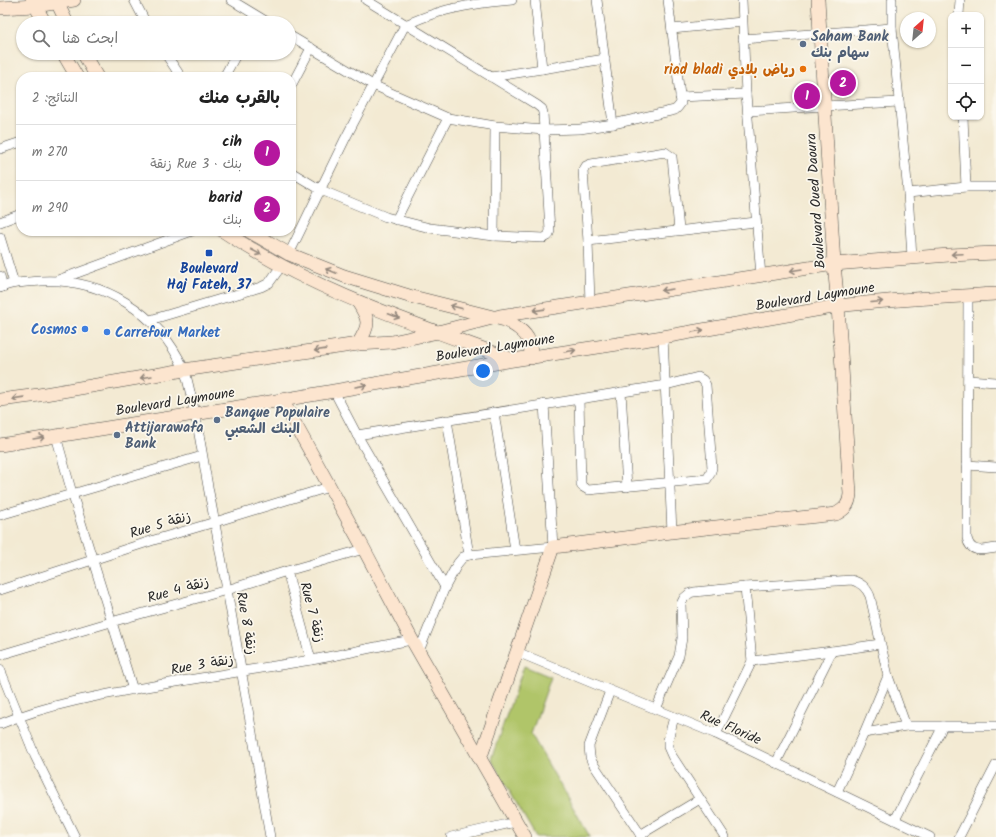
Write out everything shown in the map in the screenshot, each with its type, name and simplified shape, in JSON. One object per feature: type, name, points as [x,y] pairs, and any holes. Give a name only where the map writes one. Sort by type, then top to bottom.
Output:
[{"type":"street","points":[[0,8],[34,3],[74,0]]},
{"type":"street","points":[[134,0],[142,16]]},
{"type":"street","points":[[231,0],[251,16]]},
{"type":"street","points":[[296,175],[321,190],[386,217],[430,228],[494,236],[544,238],[548,236],[550,231],[542,109],[366,0]]},
{"type":"street","points":[[289,254],[373,84],[405,25],[439,12],[458,7],[512,0]]},
{"type":"street","points":[[535,0],[542,69]]},
{"type":"street","points":[[597,0],[613,124]]},
{"type":"street","points":[[296,39],[373,84],[448,118],[495,126],[544,130],[580,129],[613,124],[675,110],[681,103],[668,0]]},
{"type":"street","points":[[742,0],[746,94],[761,276]]},
{"type":"street","name":"Boulevard Oued Daoura","points":[[672,532],[836,514],[846,508],[848,504],[850,494],[818,0]]},
{"type":"street","points":[[892,0],[892,28],[908,193],[912,258]]},
{"type":"street","points":[[959,12],[960,0]]},
{"type":"street","points":[[56,1],[64,16]]},
{"type":"street","points":[[34,3],[41,16]]},
{"type":"street","points":[[672,29],[742,22]]},
{"type":"street","points":[[743,39],[892,28]]},
{"type":"street","points":[[296,76],[311,48]]},
{"type":"street","points":[[491,77],[605,59]]},
{"type":"street","points":[[67,60],[74,72]]},
{"type":"street","points":[[87,60],[94,72]]},
{"type":"street","points":[[170,60],[178,72]]},
{"type":"street","points":[[227,72],[233,60]]},
{"type":"street","points":[[680,97],[746,94]]},
{"type":"street","points":[[748,111],[899,102]]},
{"type":"street","points":[[396,220],[448,118]]},
{"type":"street","points":[[963,120],[966,187]]},
{"type":"street","points":[[494,236],[495,126]]},
{"type":"street","points":[[0,149],[16,144]]},
{"type":"street","points":[[590,303],[588,241],[583,171],[586,166],[665,152],[672,157],[679,230]]},
{"type":"street","points":[[908,193],[966,187],[996,187]]},
{"type":"street","points":[[0,222],[16,216]]},
{"type":"street","points":[[588,241],[756,222]]},
{"type":"street","points":[[0,276],[2,287],[14,283],[57,280],[178,236]]},
{"type":"street","points":[[231,236],[305,278],[358,302],[513,360]]},
{"type":"street","points":[[258,236],[289,254],[344,276],[409,296],[505,320],[516,326],[525,334],[530,342],[531,358]]},
{"type":"street","points":[[0,237],[14,283]]},
{"type":"street","name":"Boulevard Laymoune","points":[[0,400],[39,395],[184,370],[358,344],[392,342],[438,332],[494,317],[834,264],[977,253],[996,253]]},
{"type":"street","points":[[150,320],[261,287],[269,283],[282,265]]},
{"type":"street","name":"Rue 8 زنقة","points":[[57,280],[82,284],[108,292],[129,303],[150,320],[170,343],[184,370],[196,414],[202,456],[215,522],[270,837]]},
{"type":"street","name":"Boulevard Laymoune","points":[[0,445],[282,400],[513,360],[663,337],[838,306],[916,298],[996,294]]},
{"type":"street","points":[[968,295],[967,538],[972,547],[978,550],[996,548]]},
{"type":"street","points":[[358,302],[365,312],[367,325],[365,333],[358,344]]},
{"type":"street","points":[[419,651],[445,587],[463,557],[469,555],[553,547],[672,532],[663,337]]},
{"type":"street","points":[[357,435],[621,392],[698,377],[703,380],[706,385],[712,473],[706,479],[588,490],[581,485],[579,399]]},
{"type":"street","points":[[968,380],[996,382]]},
{"type":"street","points":[[334,391],[357,435],[445,587]]},
{"type":"street","points":[[621,392],[627,486]]},
{"type":"street","points":[[282,400],[412,640],[525,837]]},
{"type":"street","points":[[480,759],[553,547],[544,404]]},
{"type":"street","points":[[494,412],[514,550]]},
{"type":"street","points":[[447,420],[469,555]]},
{"type":"street","points":[[56,436],[111,622],[133,690]]},
{"type":"street","points":[[0,514],[202,456]]},
{"type":"street","points":[[967,465],[996,467]]},
{"type":"street","name":"Rue 5 زنقة","points":[[0,590],[154,540],[329,487]]},
{"type":"street","name":"Rue 4 زنقة","points":[[0,656],[111,622],[227,590],[364,549]]},
{"type":"street","name":"Rue 7 زنقة","points":[[287,571],[311,660]]},
{"type":"street","points":[[656,709],[679,656],[682,638],[681,604],[684,598],[690,593],[745,587],[852,580],[863,586],[870,596],[888,676],[906,726]]},
{"type":"street","points":[[716,734],[752,661],[745,587]]},
{"type":"street","name":"Rue 3 زنقة","points":[[0,724],[18,716],[57,705],[133,690],[311,660],[412,640]]},
{"type":"street","points":[[752,661],[880,644]]},
{"type":"street","points":[[776,763],[832,651]]},
{"type":"street","name":"Rue Floride","points":[[517,652],[716,734],[895,820],[915,834],[930,837]]},
{"type":"street","points":[[0,669],[35,756],[75,837]]},
{"type":"street","points":[[837,792],[888,676]]},
{"type":"street","points":[[610,691],[589,746],[590,756],[592,762],[641,836],[700,799]]},
{"type":"street","points":[[674,717],[668,740],[668,747],[672,756],[725,837]]},
{"type":"street","points":[[864,733],[906,726],[996,726]]},
{"type":"street","points":[[895,820],[943,726]]},
{"type":"street","points":[[959,837],[996,765]]},
{"type":"street","points":[[451,837],[516,822]]},
{"type":"green space","points":[[524,666],[551,677],[531,734],[590,837],[536,837],[491,759]]},
{"type":"place","name":"Saham Bank سهام بنك","points":[[803,44]]},
{"type":"place","name":"riad bladi رياض بلادي","points":[[803,69]]},
{"type":"place","name":"barid","points":[[843,83]]},
{"type":"place","name":"cih","points":[[807,96]]},
{"type":"place","name":"Boulevard Haj Fateh, 37","points":[[209,253]]},
{"type":"place","name":"Cosmos","points":[[85,329]]},
{"type":"place","name":"Carrefour Market","points":[[107,332]]},
{"type":"place","name":"Banque Populaire البنك الشعبي","points":[[217,420]]},
{"type":"place","name":"Attijarawafa Bank","points":[[117,435]]}]
